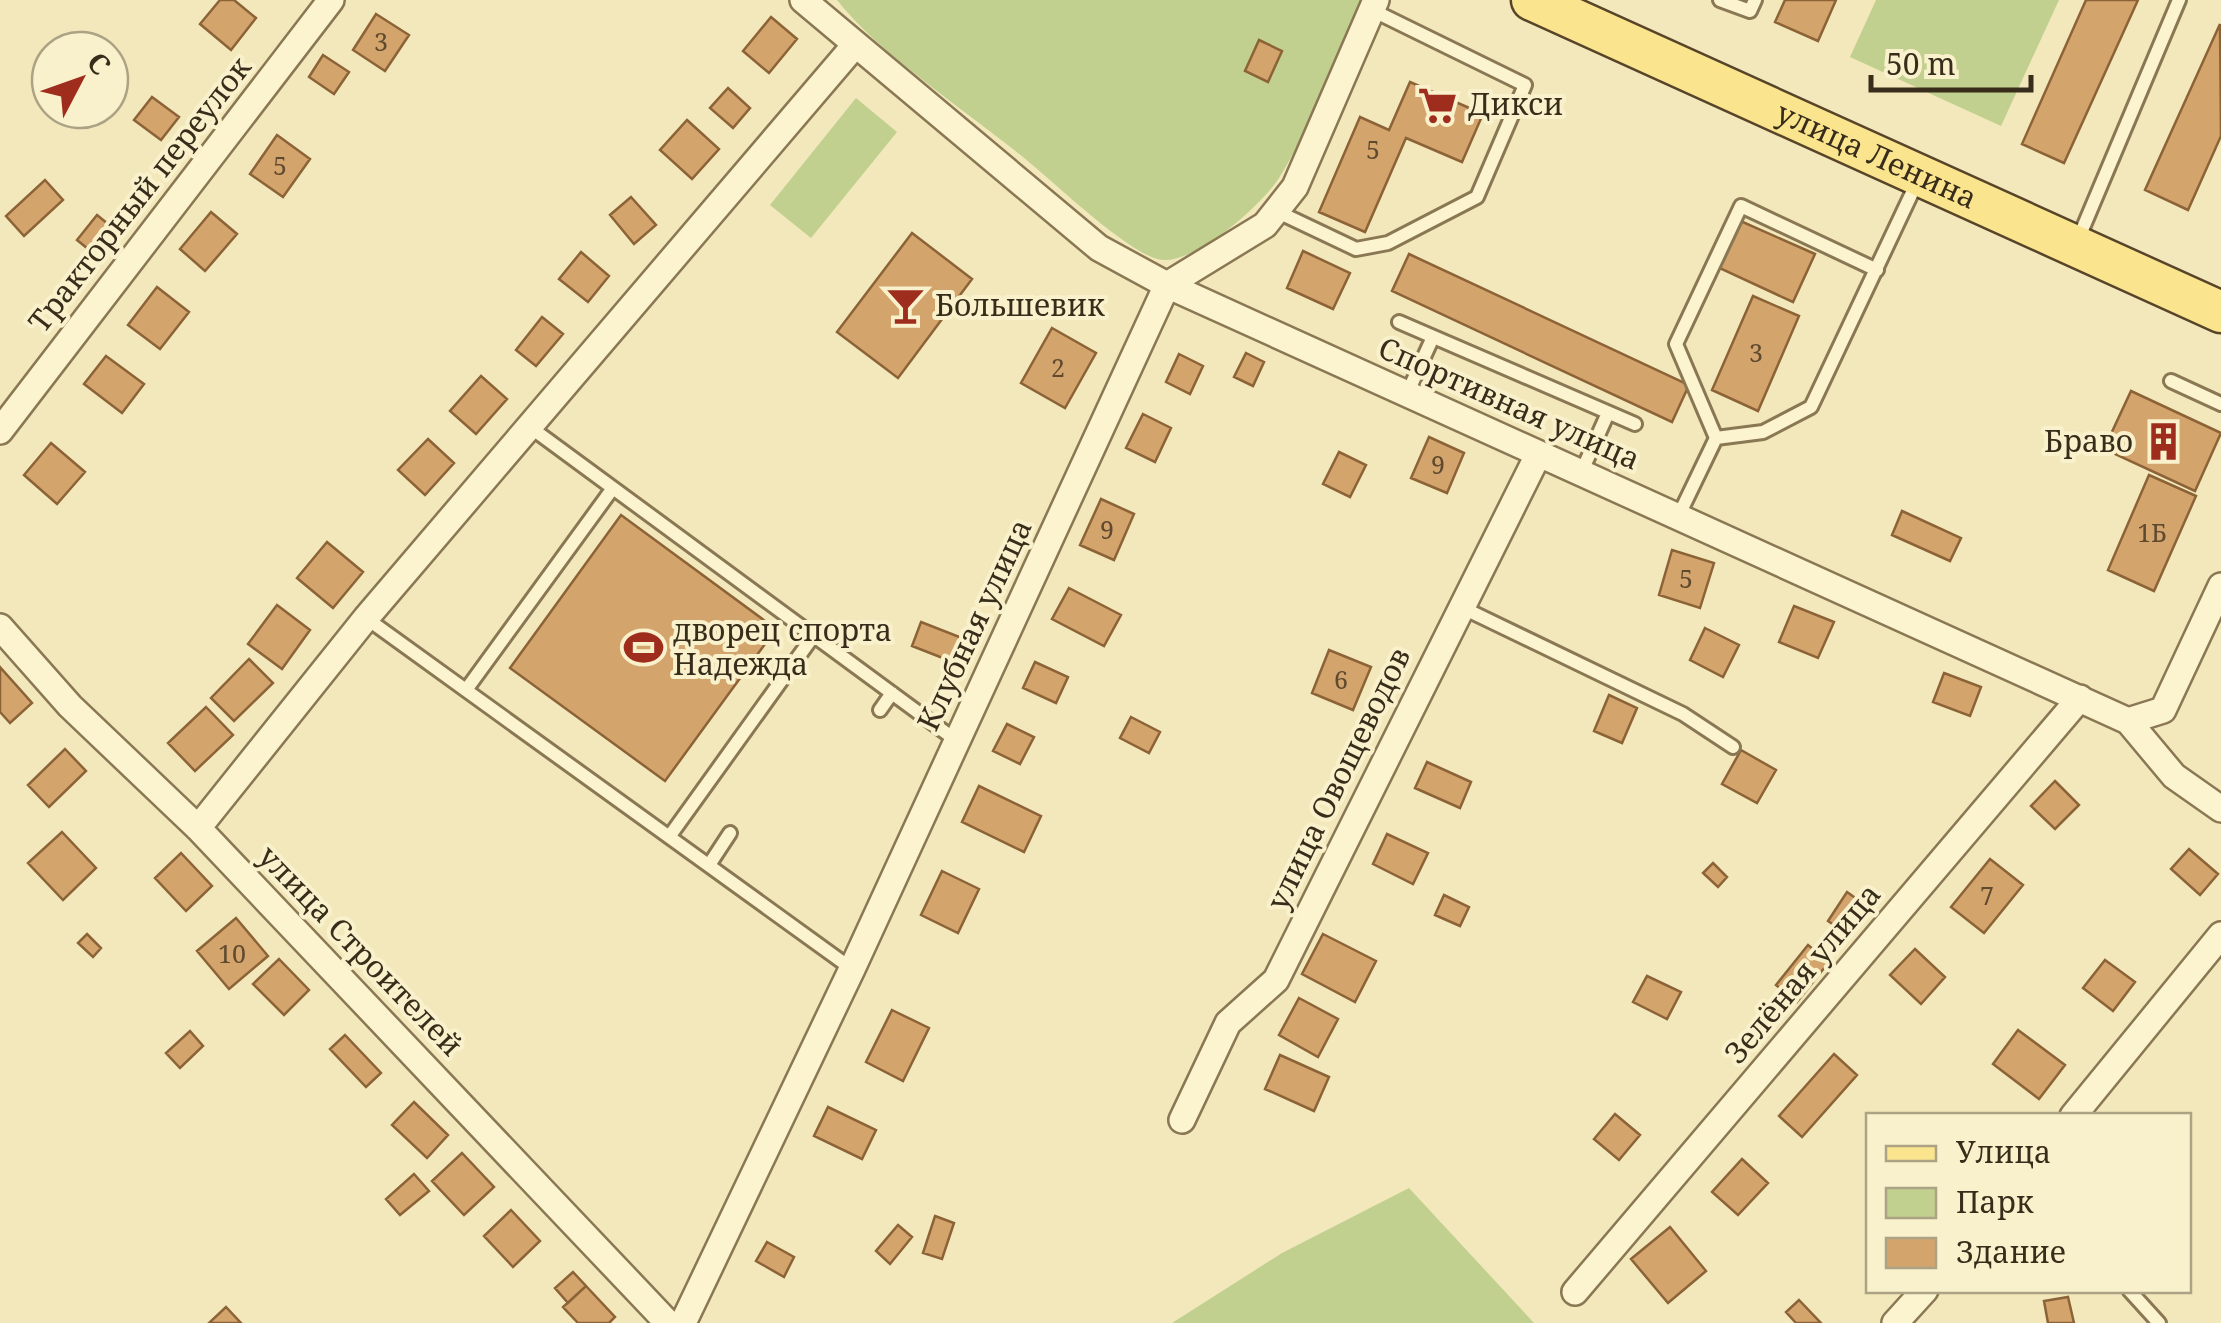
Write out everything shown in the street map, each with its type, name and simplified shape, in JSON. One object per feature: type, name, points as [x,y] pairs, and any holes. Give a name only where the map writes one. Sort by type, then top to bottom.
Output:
[{"type":"main road","name":"улица Ленина","points":[[1532,0],[1585,18],[2221,312]]},
{"type":"street","name":"Тракторный переулок","points":[[0,431],[331,0]]},
{"type":"street","name":"Спортивная улица","points":[[803,0],[1099,248],[1168,285],[2128,721],[2174,776],[2221,809]]},
{"type":"street","points":[[1168,285],[1265,226],[1295,186],[1374,5]]},
{"type":"street","points":[[198,828],[366,618],[855,46]]},
{"type":"street","name":"Клубная улица","points":[[683,1323],[852,969],[1168,285]]},
{"type":"street","name":"улица Овощеводов","points":[[1182,1120],[1228,1023],[1276,980],[1538,455]]},
{"type":"street","points":[[2128,721],[2163,710],[2221,586]]},
{"type":"street","name":"улица Строителей","points":[[0,627],[70,706],[198,828],[668,1323]]},
{"type":"street","name":"Зелёная улица","points":[[1576,1292],[2080,698]]},
{"type":"street","points":[[2075,1113],[2221,935]]},
{"type":"street","points":[[1895,1323],[1922,1293]]},
{"type":"lane","points":[[1720,0],[1750,12],[1755,0]]},
{"type":"lane","points":[[2075,246],[2179,0]]},
{"type":"lane","points":[[1276,211],[1356,249],[1388,243],[1477,198],[1524,84],[1374,5]]},
{"type":"lane","points":[[1716,438],[1763,432],[1811,407],[1920,176]]},
{"type":"lane","points":[[1678,517],[1716,438],[1676,344],[1740,206],[1877,270]]},
{"type":"lane","points":[[1399,322],[1635,424]]},
{"type":"lane","points":[[1407,394],[1433,337]]},
{"type":"lane","points":[[2171,381],[2221,404]]},
{"type":"lane","points":[[1581,473],[1608,413]]},
{"type":"lane","points":[[530,426],[957,741]]},
{"type":"lane","points":[[466,690],[613,488]]},
{"type":"lane","points":[[1461,607],[1683,714],[1733,747]]},
{"type":"lane","points":[[366,618],[852,969]]},
{"type":"lane","points":[[669,837],[814,636]]},
{"type":"lane","points":[[880,710],[892,693]]},
{"type":"lane","points":[[709,866],[730,833]]},
{"type":"lane","points":[[2132,1293],[2160,1323]]},
{"type":"green space","points":[[837,0],[1366,0],[1314,113],[1270,190],[1224,233],[1171,260],[1143,253],[1108,229],[899,61]]},
{"type":"green space","points":[[1876,0],[2059,0],[2001,126],[1850,57]]},
{"type":"green space","points":[[856,98],[897,132],[811,238],[770,205]]},
{"type":"green space","points":[[1409,1188],[1534,1323],[1172,1323],[1282,1253]]},
{"type":"building","points":[[220,0],[234,0],[256,18],[231,50],[200,24]]},
{"type":"building","points":[[1785,0],[1836,0],[1818,41],[1775,22]]},
{"type":"building","points":[[2086,0],[2138,0],[2064,163],[2022,144]]},
{"type":"building","points":[[376,14],[409,35],[385,71],[353,50]]},
{"type":"building","points":[[771,17],[797,39],[769,73],[743,51]]},
{"type":"building","points":[[2220,24],[2221,136],[2188,210],[2145,190]]},
{"type":"building","points":[[1259,40],[1282,51],[1268,82],[1245,71]]},
{"type":"building","points":[[323,55],[349,72],[334,94],[309,77]]},
{"type":"building","points":[[1410,82],[1483,114],[1462,162],[1406,138],[1365,232],[1319,212],[1360,117],[1389,130]]},
{"type":"building","points":[[728,88],[750,108],[733,128],[710,108]]},
{"type":"building","points":[[152,97],[179,117],[161,140],[134,120]]},
{"type":"building","points":[[687,120],[719,149],[692,179],[660,150]]},
{"type":"building","points":[[277,135],[310,159],[283,197],[250,174]]},
{"type":"building","points":[[45,180],[63,200],[24,236],[6,216]]},
{"type":"building","points":[[631,197],[656,225],[634,244],[610,215]]},
{"type":"building","points":[[211,212],[237,234],[205,271],[180,249]]},
{"type":"building","points":[[97,215],[113,228],[93,253],[77,240]]},
{"type":"building","points":[[1736,219],[1815,254],[1793,302],[1715,266]]},
{"type":"building","name":"Большевик","points":[[912,233],[972,279],[898,378],[837,332]]},
{"type":"building","points":[[1303,251],[1350,273],[1333,309],[1287,288]]},
{"type":"building","points":[[581,252],[609,276],[588,302],[559,279]]},
{"type":"building","points":[[1409,254],[1689,385],[1672,422],[1392,291]]},
{"type":"building","points":[[157,287],[189,312],[160,349],[128,325]]},
{"type":"building","points":[[1753,296],[1799,316],[1758,411],[1712,390]]},
{"type":"building","points":[[542,317],[563,334],[536,366],[516,350]]},
{"type":"building","points":[[1052,328],[1096,353],[1065,408],[1021,383]]},
{"type":"building","points":[[1246,353],[1264,362],[1253,386],[1234,377]]},
{"type":"building","points":[[1179,354],[1203,366],[1190,394],[1166,382]]},
{"type":"building","points":[[106,356],[144,384],[122,413],[84,384]]},
{"type":"building","points":[[481,376],[507,399],[476,434],[450,411]]},
{"type":"building","name":"Браво","points":[[2131,391],[2221,433],[2195,491],[2104,449]]},
{"type":"building","points":[[1143,414],[1171,428],[1155,462],[1126,448]]},
{"type":"building","points":[[1429,437],[1464,453],[1447,493],[1411,478]]},
{"type":"building","points":[[428,439],[454,463],[425,495],[398,470]]},
{"type":"building","points":[[51,443],[85,472],[57,504],[24,475]]},
{"type":"building","points":[[1339,452],[1366,465],[1350,497],[1323,484]]},
{"type":"building","points":[[2149,475],[2196,496],[2154,591],[2108,570]]},
{"type":"building","points":[[1101,499],[1134,514],[1114,560],[1080,545]]},
{"type":"building","points":[[1902,511],[1961,538],[1950,561],[1892,535]]},
{"type":"building","name":"дворец спорта Надежда","points":[[621,515],[776,629],[665,781],[510,668]]},
{"type":"building","points":[[327,542],[363,572],[333,608],[297,578]]},
{"type":"building","points":[[1672,550],[1714,563],[1700,608],[1659,595]]},
{"type":"building","points":[[1069,588],[1121,615],[1104,646],[1052,619]]},
{"type":"building","points":[[277,605],[310,630],[282,669],[248,644]]},
{"type":"building","points":[[1794,606],[1834,622],[1818,658],[1779,642]]},
{"type":"building","points":[[921,622],[962,638],[953,662],[912,646]]},
{"type":"building","points":[[1705,628],[1739,645],[1723,677],[1690,660]]},
{"type":"building","points":[[1329,650],[1371,667],[1353,710],[1312,693]]},
{"type":"building","points":[[249,659],[273,683],[234,721],[211,698]]},
{"type":"building","points":[[1035,662],[1068,677],[1056,703],[1023,688]]},
{"type":"building","points":[[0,667],[32,703],[10,723],[0,712]]},
{"type":"building","points":[[1944,673],[1981,687],[1970,716],[1933,702]]},
{"type":"building","points":[[1609,695],[1637,708],[1622,743],[1594,731]]},
{"type":"building","points":[[206,707],[233,735],[195,771],[168,743]]},
{"type":"building","points":[[1131,717],[1160,732],[1149,753],[1120,738]]},
{"type":"building","points":[[1007,724],[1034,737],[1020,764],[993,751]]},
{"type":"building","points":[[65,749],[86,771],[49,807],[28,785]]},
{"type":"building","points":[[1741,750],[1776,770],[1757,803],[1722,784]]},
{"type":"building","points":[[1427,762],[1471,782],[1460,808],[1415,788]]},
{"type":"building","points":[[2055,781],[2079,805],[2055,829],[2031,806]]},
{"type":"building","points":[[979,786],[1041,816],[1024,852],[962,822]]},
{"type":"building","points":[[62,832],[96,868],[63,900],[28,863]]},
{"type":"building","points":[[1387,834],[1428,853],[1413,884],[1373,864]]},
{"type":"building","points":[[2189,849],[2218,874],[2200,895],[2171,869]]},
{"type":"building","points":[[181,853],[212,886],[186,911],[155,878]]},
{"type":"building","points":[[1990,859],[2023,885],[1984,933],[1951,907]]},
{"type":"building","points":[[1713,863],[1727,877],[1718,887],[1703,873]]},
{"type":"building","points":[[942,871],[979,889],[958,933],[921,915]]},
{"type":"building","points":[[1847,892],[1868,907],[1848,935],[1828,921]]},
{"type":"building","points":[[1444,895],[1469,907],[1460,926],[1435,915]]},
{"type":"building","points":[[236,918],[268,956],[229,989],[197,951]]},
{"type":"building","points":[[87,934],[101,948],[93,957],[78,943]]},
{"type":"building","points":[[1323,934],[1376,961],[1355,1002],[1302,974]]},
{"type":"building","points":[[1808,945],[1829,962],[1797,1002],[1776,985]]},
{"type":"building","points":[[1915,949],[1945,977],[1921,1004],[1890,975]]},
{"type":"building","points":[[279,959],[309,990],[284,1015],[253,984]]},
{"type":"building","points":[[2105,960],[2135,982],[2113,1011],[2083,988]]},
{"type":"building","points":[[1647,976],[1681,992],[1667,1019],[1633,1002]]},
{"type":"building","points":[[1299,998],[1338,1019],[1318,1057],[1279,1035]]},
{"type":"building","points":[[892,1010],[929,1028],[903,1081],[866,1062]]},
{"type":"building","points":[[2018,1030],[2065,1065],[2039,1099],[1993,1064]]},
{"type":"building","points":[[190,1031],[203,1046],[180,1068],[166,1053]]},
{"type":"building","points":[[345,1035],[381,1073],[366,1087],[330,1049]]},
{"type":"building","points":[[1834,1054],[1857,1075],[1802,1137],[1779,1116]]},
{"type":"building","points":[[1280,1055],[1329,1077],[1314,1111],[1265,1089]]},
{"type":"building","points":[[414,1102],[448,1135],[427,1158],[392,1125]]},
{"type":"building","points":[[828,1107],[876,1130],[862,1159],[814,1136]]},
{"type":"building","points":[[1615,1114],[1640,1135],[1619,1160],[1594,1139]]},
{"type":"building","points":[[462,1153],[494,1187],[464,1215],[432,1181]]},
{"type":"building","points":[[1742,1159],[1768,1183],[1738,1215],[1712,1192]]},
{"type":"building","points":[[414,1174],[429,1191],[400,1215],[386,1199]]},
{"type":"building","points":[[511,1210],[540,1241],[513,1267],[484,1236]]},
{"type":"building","points":[[935,1216],[954,1223],[942,1259],[923,1253]]},
{"type":"building","points":[[898,1225],[912,1237],[890,1264],[876,1251]]},
{"type":"building","points":[[1670,1227],[1706,1271],[1668,1303],[1631,1259]]},
{"type":"building","points":[[767,1242],[794,1257],[784,1277],[756,1261]]},
{"type":"building","points":[[573,1272],[586,1286],[568,1303],[555,1288]]},
{"type":"building","points":[[586,1286],[615,1317],[609,1323],[578,1323],[563,1307]]},
{"type":"building","points":[[2068,1297],[2074,1323],[2048,1323],[2044,1301]]},
{"type":"building","points":[[1799,1300],[1821,1323],[1796,1323],[1786,1312]]},
{"type":"building","points":[[226,1307],[241,1323],[209,1323]]},
{"type":"place","name":"Дикси","points":[[1438,105]]},
{"type":"place","name":"Большевик","points":[[905,306]]},
{"type":"place","name":"Браво","points":[[2163,442]]},
{"type":"place","name":"дворец спорта Надежда","points":[[643,648]]}]
